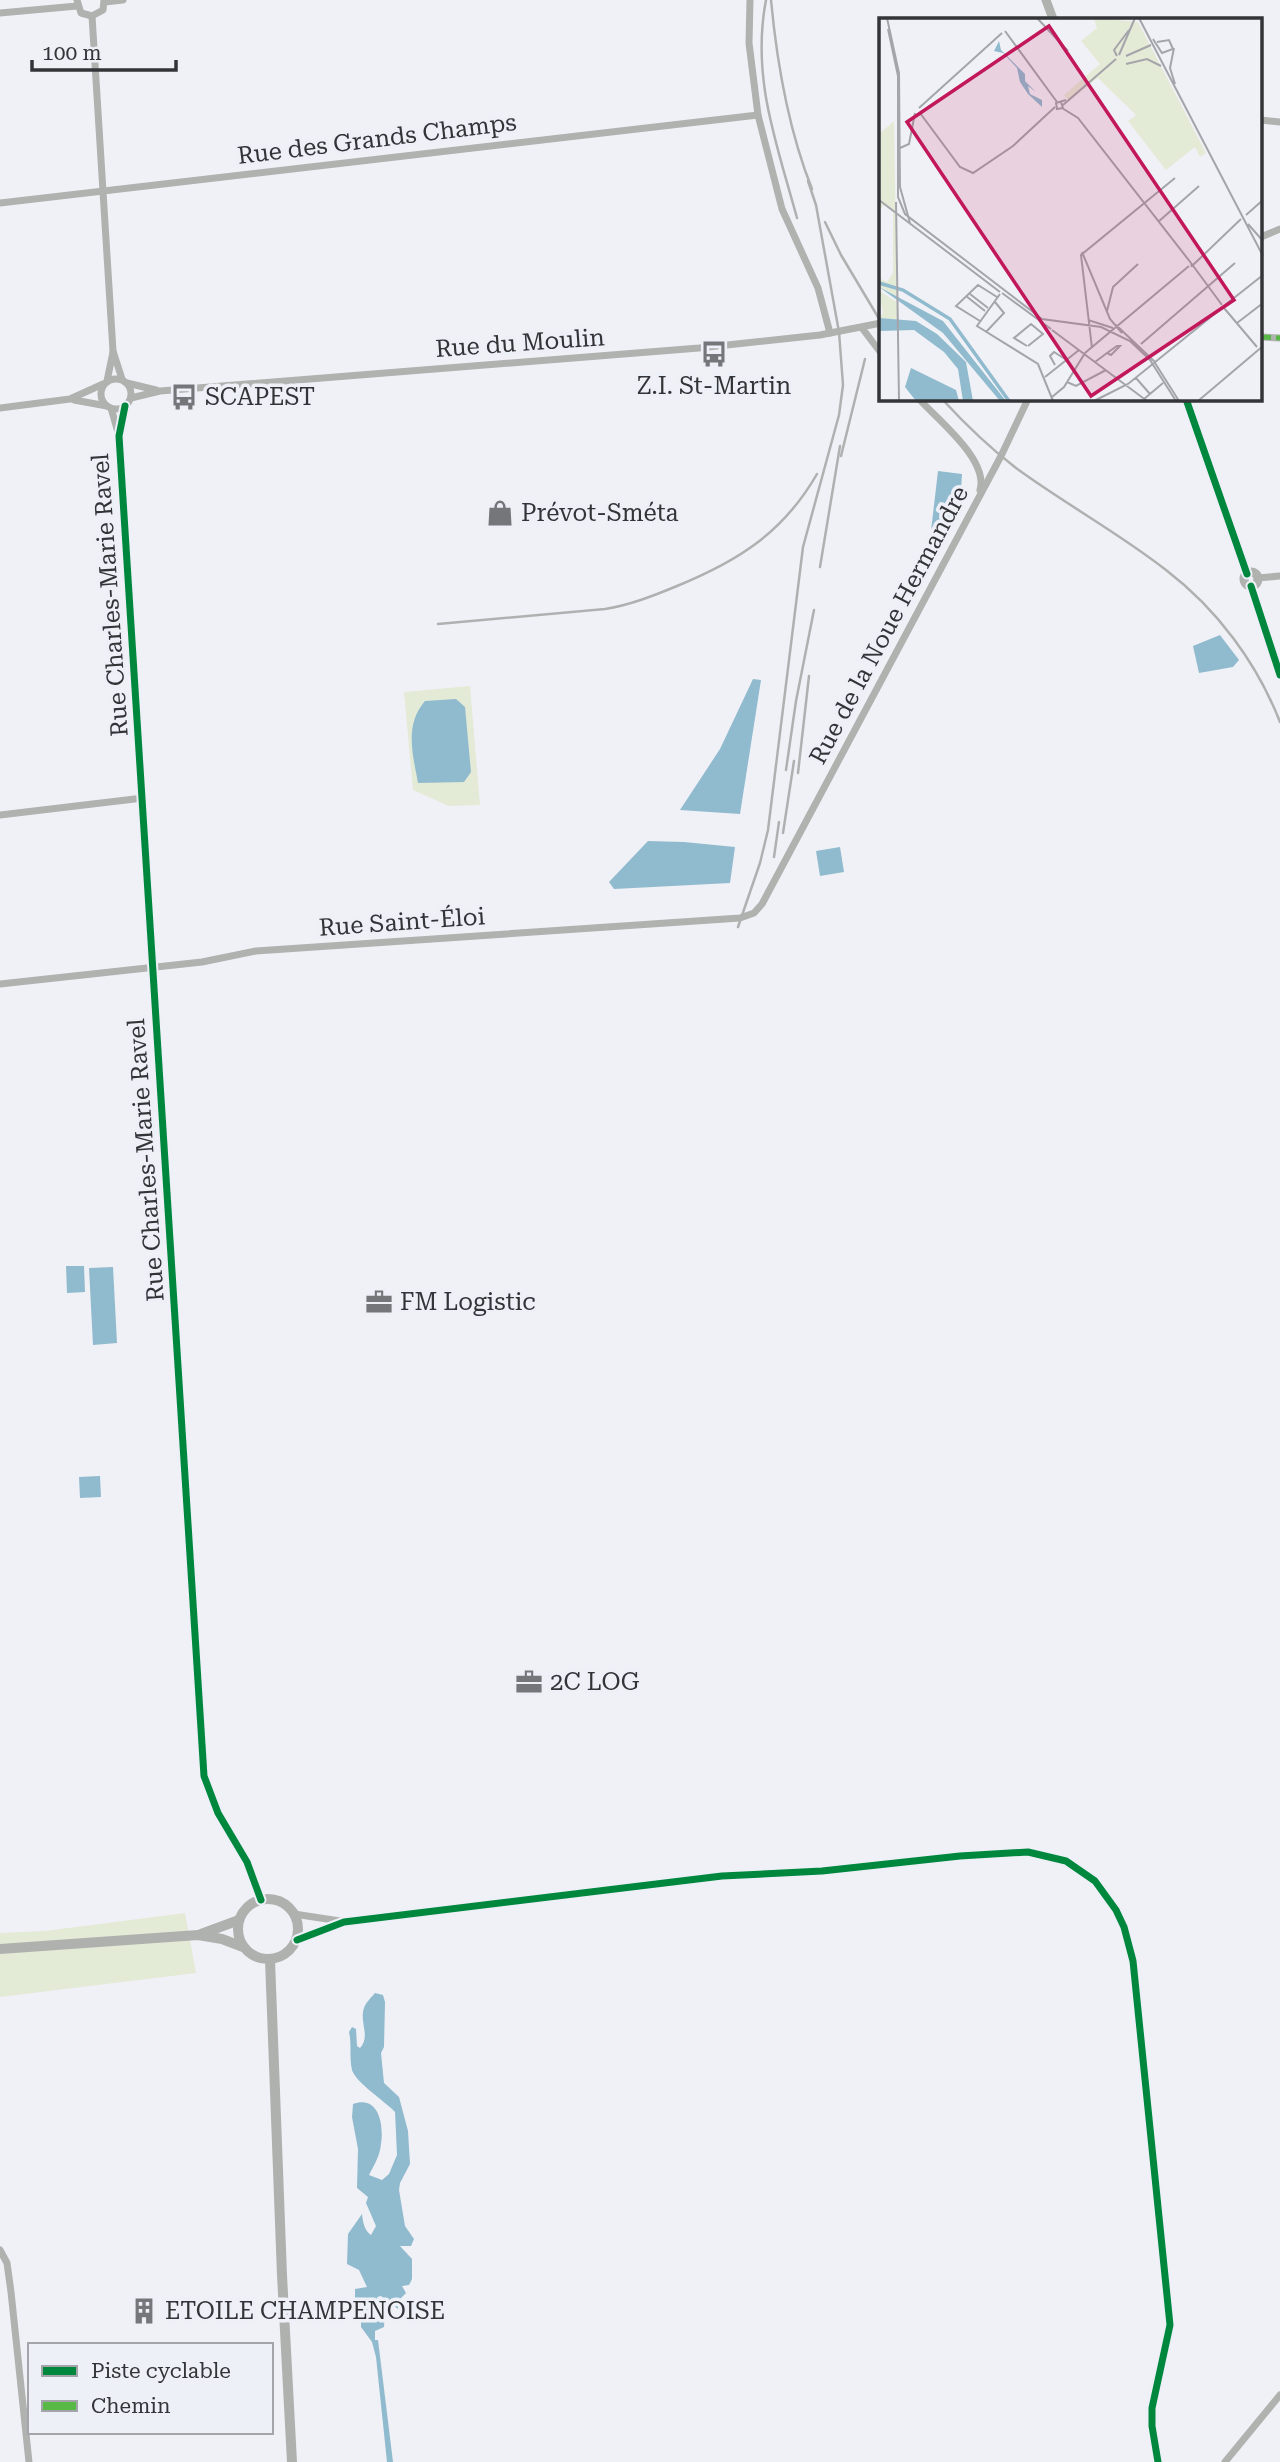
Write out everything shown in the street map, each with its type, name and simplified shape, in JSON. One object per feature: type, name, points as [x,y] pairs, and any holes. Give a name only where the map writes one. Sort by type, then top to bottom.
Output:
[{"type":"main road","points":[[261,1900],[280,1902],[294,1914],[297,1940],[286,1954],[270,1960],[251,1955],[243,1947],[239,1938],[239,1920],[247,1907],[261,1900]]},
{"type":"main road","points":[[198,1935],[239,1920]]},
{"type":"main road","points":[[0,1949],[198,1935],[222,1939],[243,1947]]},
{"type":"main road","points":[[270,1960],[281,2263],[292,2462]]},
{"type":"street","points":[[0,13],[77,3],[84,15],[92,16],[100,13],[104,1],[123,0]]},
{"type":"street","points":[[750,0],[749,43],[758,115],[785,217],[818,288],[830,333]]},
{"type":"street","points":[[1046,0],[1053,18]]},
{"type":"street","points":[[70,399],[116,409],[125,406],[131,398],[131,392],[113,351],[92,16]]},
{"type":"street","name":"Rue des Grands Champs","points":[[0,203],[758,115]]},
{"type":"street","points":[[1262,120],[1280,122]]},
{"type":"street","points":[[1262,237],[1280,229]]},
{"type":"street","name":"Rue du Moulin","points":[[131,398],[160,391],[635,354],[830,333],[879,324]]},
{"type":"street","points":[[862,328],[879,350]]},
{"type":"street","points":[[1262,338],[1280,338]]},
{"type":"street","points":[[109,407],[100,393],[113,351]]},
{"type":"street","points":[[0,408],[70,399],[111,379],[124,381]]},
{"type":"street","name":"Rue du Moulin","points":[[124,381],[160,391]]},
{"type":"street","points":[[921,401],[970,452],[977,464],[982,484],[978,497]]},
{"type":"street","name":"Rue de la Noue Hermandre","points":[[782,868],[1027,401]]},
{"type":"street","points":[[1187,401],[1247,573],[1253,573],[1280,675]]},
{"type":"street","name":"Rue Charles-Marie Ravel","points":[[125,406],[119,436],[204,1776],[218,1813],[247,1862],[261,1900]]},
{"type":"street","name":"Rue Charles-Marie Ravel","points":[[109,407],[119,436]]},
{"type":"street","points":[[1254,582],[1280,576]]},
{"type":"street","points":[[0,815],[143,798]]},
{"type":"street","name":"Rue Saint-Éloi","points":[[0,984],[202,962],[256,951],[740,918],[758,909],[782,868]]},
{"type":"street","points":[[297,1940],[344,1922],[722,1876],[822,1871],[999,1853],[1039,1853],[1066,1861],[1095,1881],[1116,1910],[1124,1927],[1133,1961],[1170,2325],[1152,2408],[1152,2426],[1159,2462],[1166,2461]]},
{"type":"street","points":[[294,1914],[344,1922]]},
{"type":"street","points":[[0,2249],[7,2263],[11,2292],[29,2462]]},
{"type":"street","points":[[1225,2462],[1280,2395]]},
{"type":"green space","points":[[470,686],[480,805],[449,806],[413,790],[404,692]]},
{"type":"green space","points":[[185,1913],[196,1973],[0,1997],[0,1933],[45,1931]]},
{"type":"water","points":[[938,471],[962,474],[960,506],[944,534],[931,531]]},
{"type":"water","points":[[1220,635],[1239,660],[1233,667],[1199,673],[1193,646]]},
{"type":"water","points":[[753,679],[761,680],[740,814],[680,810],[720,749]]},
{"type":"water","points":[[456,699],[465,707],[471,772],[464,782],[418,783],[412,730],[418,710],[425,701]]},
{"type":"water","points":[[648,841],[735,847],[730,883],[614,889],[609,882]]},
{"type":"water","points":[[840,847],[844,872],[820,876],[816,851]]},
{"type":"water","points":[[66,1266],[84,1266],[85,1292],[67,1293]]},
{"type":"water","points":[[113,1267],[117,1343],[93,1345],[89,1268]]},
{"type":"water","points":[[100,1476],[101,1497],[80,1498],[79,1477]]},
{"type":"water","points":[[375,1993],[383,1995],[385,2002],[384,2047],[381,2053],[384,2083],[399,2097],[408,2131],[410,2164],[399,2190],[405,2226],[414,2239],[411,2246],[400,2246],[412,2259],[412,2279],[409,2285],[402,2286],[406,2293],[400,2299],[398,2309],[381,2296],[377,2297],[385,2309],[384,2327],[375,2331],[375,2340],[378,2340],[393,2462],[387,2462],[376,2357],[372,2342],[361,2327],[361,2308],[355,2298],[355,2289],[367,2287],[359,2270],[347,2264],[348,2234],[362,2214],[365,2228],[371,2235],[376,2226],[366,2203],[368,2197],[357,2188],[358,2149],[352,2117],[353,2104],[362,2102],[374,2108],[382,2128],[380,2148],[369,2175],[382,2180],[389,2174],[397,2155],[395,2112],[359,2080],[351,2065],[349,2032],[352,2027],[356,2029],[357,2046],[360,2048],[365,2039],[364,2008]]},
{"type":"railway","points":[[766,0],[762,29],[764,84],[774,137],[797,218]]},
{"type":"railway","points":[[771,0],[785,96],[796,143],[812,189]]},
{"type":"railway","points":[[738,927],[760,863],[768,830],[803,547],[839,415],[843,385],[839,332],[816,205],[808,181]]},
{"type":"railway","points":[[825,222],[841,255],[879,319]]},
{"type":"railway","points":[[841,456],[865,359]]},
{"type":"railway","points":[[944,401],[1016,468],[1148,556],[1185,585],[1234,638],[1260,679],[1280,722]]},
{"type":"railway","points":[[820,567],[840,446]]},
{"type":"railway","points":[[438,624],[605,609],[659,593],[720,566],[757,543],[789,513],[817,474]]},
{"type":"railway","points":[[786,770],[814,610]]},
{"type":"railway","points":[[798,773],[809,676]]},
{"type":"railway","points":[[783,833],[794,761]]},
{"type":"railway","points":[[774,857],[779,822]]},
{"type":"marked path","points":[[1262,337],[1280,338]]},
{"type":"cycle path","points":[[1187,401],[1247,574]]},
{"type":"cycle path","points":[[125,406],[119,436],[204,1776],[218,1813],[247,1862],[261,1900]]},
{"type":"cycle path","points":[[1251,586],[1280,675]]},
{"type":"cycle path","points":[[297,1940],[344,1922],[722,1876],[822,1871],[960,1856],[1028,1852],[1066,1861],[1095,1881],[1116,1910],[1124,1927],[1133,1961],[1170,2325],[1152,2408],[1158,2462]]},
{"type":"place","name":"Z.I. St-Martin","points":[[714,354]]},
{"type":"place","name":"SCAPEST","points":[[184,397]]},
{"type":"place","name":"Prévot-Sméta","points":[[500,513]]},
{"type":"place","name":"FM Logistic","points":[[379,1302]]},
{"type":"place","name":"2C LOG","points":[[529,1682]]},
{"type":"place","name":"ETOILE CHAMPENOISE","points":[[144,2311]]}]
